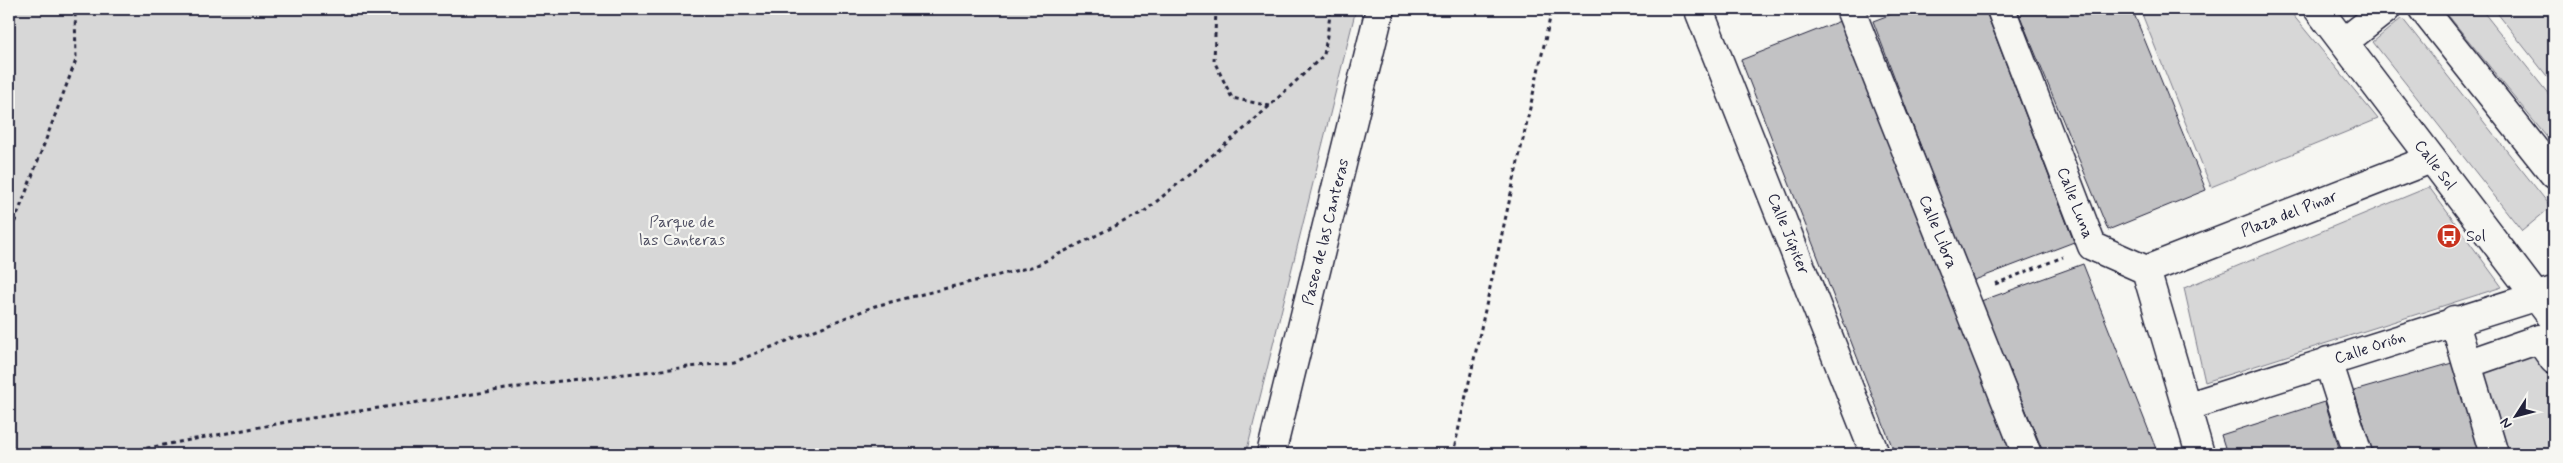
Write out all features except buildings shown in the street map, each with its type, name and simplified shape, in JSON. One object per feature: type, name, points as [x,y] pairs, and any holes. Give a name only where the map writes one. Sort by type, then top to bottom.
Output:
[{"type":"street","name":"Paseo de las Canteras","points":[[1271,454],[1380,9]]},
{"type":"street","name":"Calle Libra","points":[[1850,9],[2027,454]]},
{"type":"street","name":"Calle Luna","points":[[2001,9],[2092,246],[2146,270]]},
{"type":"street","name":"Calle Sol","points":[[2318,9],[2431,159],[2545,293],[2554,320]]},
{"type":"street","points":[[2344,42],[2386,9]]},
{"type":"street","points":[[2423,9],[2554,174]]},
{"type":"street","name":"Calle Júpiter","points":[[1700,13],[1875,454]]},
{"type":"street","name":"Plaza del Pinar","points":[[2146,270],[2431,159]]},
{"type":"street","points":[[2146,270],[2200,454]]},
{"type":"street","name":"Calle Orión","points":[[2186,407],[2454,320],[2545,293]]},
{"type":"street","points":[[2454,320],[2494,454]]},
{"type":"street","points":[[2467,364],[2539,340],[2554,360]]},
{"type":"street","points":[[2328,361],[2358,454]]},
{"type":"path","points":[[9,237],[76,60],[75,9]]},
{"type":"path","points":[[1216,9],[1214,61],[1232,98],[1270,106]]},
{"type":"path","points":[[114,454],[292,421],[524,386],[734,362],[875,306],[1035,266],[1145,211],[1270,106],[1324,55],[1331,9]]},
{"type":"path","points":[[1453,454],[1552,9]]},
{"type":"path","points":[[1964,297],[2092,246]]},
{"type":"green space","name":"Parque de las Canteras","points":[[9,9],[1356,9],[1246,454],[9,454]]},
{"type":"green space","points":[[2140,9],[2288,9],[2378,119],[2211,187]]},
{"type":"green space","points":[[2443,9],[2481,9],[2554,101],[2554,146]]},
{"type":"green space","points":[[2494,9],[2554,9],[2554,85]]},
{"type":"green space","points":[[2402,18],[2551,207],[2522,231],[2373,42]]},
{"type":"green space","points":[[2429,187],[2502,287],[2205,382],[2184,288]]},
{"type":"green space","points":[[2554,351],[2554,454],[2487,454],[2459,361]]},
{"type":"place","name":"Sol","points":[[2449,236]]}]
